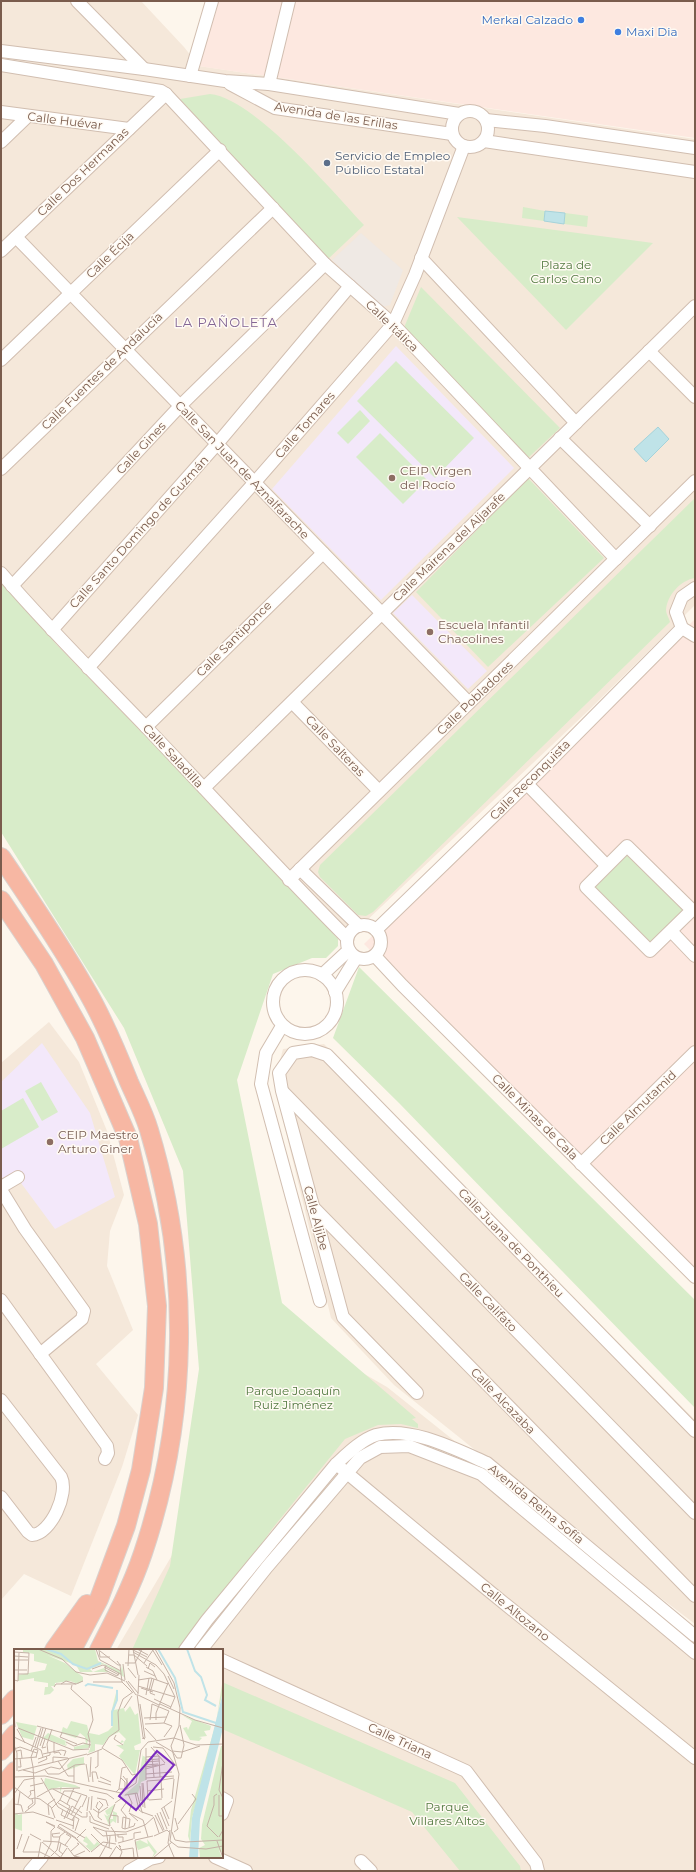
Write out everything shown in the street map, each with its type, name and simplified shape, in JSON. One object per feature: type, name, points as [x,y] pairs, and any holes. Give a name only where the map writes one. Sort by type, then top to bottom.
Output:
[{"type":"highway","points":[[1,857],[88,994],[120,1059],[148,1128],[166,1195],[176,1263],[179,1336],[176,1407],[163,1483],[142,1554],[115,1619],[100,1649]]},
{"type":"highway","points":[[1,900],[44,964],[84,1038],[128,1138],[148,1224],[157,1306],[154,1388],[141,1470],[126,1526],[109,1575],[99,1599],[73,1649]]},
{"type":"highway","points":[[55,1649],[109,1575]]},
{"type":"highway","points":[[1,1715],[14,1700]]},
{"type":"highway","points":[[1,1751],[14,1735]]},
{"type":"highway","points":[[1,1788],[14,1772]]},
{"type":"street","points":[[77,1],[144,69]]},
{"type":"street","points":[[190,76],[212,1]]},
{"type":"street","points":[[269,84],[289,1]]},
{"type":"street","name":"Avenida de las Erillas","points":[[1,51],[225,81],[269,84],[459,114]]},
{"type":"street","points":[[1,65],[162,91],[166,94]]},
{"type":"street","name":"Avenida de las Erillas","points":[[225,81],[275,108],[452,134]]},
{"type":"street","name":"Calle Dos Hermanas","points":[[1,251],[166,94]]},
{"type":"street","name":"Calle Itálica","points":[[166,94],[325,264],[393,324],[616,559]]},
{"type":"street","points":[[470,110],[477,111],[486,120],[489,131],[484,141],[475,147],[464,146],[455,139],[452,134],[453,123],[459,114],[470,110]]},
{"type":"street","name":"Calle Huévar","points":[[1,112],[129,129]]},
{"type":"street","points":[[1,142],[28,116]]},
{"type":"street","points":[[486,120],[545,126],[695,148]]},
{"type":"street","points":[[484,141],[695,172]]},
{"type":"street","name":"Calle Tomares","points":[[88,668],[255,482],[393,324],[421,258],[464,146]]},
{"type":"street","name":"Calle Écija","points":[[1,360],[220,150]]},
{"type":"street","name":"Calle Fuentes de Andalucía","points":[[1,469],[273,208]]},
{"type":"street","name":"Calle San Juan de Aznalfarache","points":[[16,237],[469,703]]},
{"type":"street","points":[[421,258],[576,423]]},
{"type":"street","name":"Calle Gines","points":[[12,586],[180,406],[325,264]]},
{"type":"street","name":"Calle Santo Domingo de Guzmán","points":[[52,630],[217,444],[350,286]]},
{"type":"street","name":"Calle Mairena del Aljarafe","points":[[204,788],[695,306]]},
{"type":"street","points":[[649,351],[695,397]]},
{"type":"street","points":[[560,438],[650,526]]},
{"type":"street","name":"Calle Pobladores","points":[[289,880],[695,482]]},
{"type":"street","name":"Calle Santiponce","points":[[146,727],[323,553]]},
{"type":"street","name":"Calle Saladilla","points":[[1,572],[52,630],[204,788],[351,949]]},
{"type":"street","points":[[695,588],[682,597],[677,607],[677,618],[682,628],[695,636]]},
{"type":"street","name":"Calle Reconquista","points":[[376,930],[527,784],[682,628]]},
{"type":"street","name":"Calle Salteras","points":[[292,702],[379,791]]},
{"type":"street","points":[[527,784],[606,865]]},
{"type":"street","points":[[627,846],[692,910],[650,951],[586,887],[606,865],[627,846]]},
{"type":"street","points":[[300,869],[358,926]]},
{"type":"street","points":[[335,992],[351,949],[353,929],[358,926],[368,926],[376,930],[381,940],[379,951],[375,956],[366,960],[351,949]]},
{"type":"street","points":[[670,931],[695,956]]},
{"type":"street","points":[[322,975],[351,949]]},
{"type":"street","name":"Calle Minas de Cala","points":[[375,956],[402,985],[695,1277]]},
{"type":"street","points":[[301,970],[312,971],[322,975],[330,982],[335,992],[337,1002],[335,1013],[330,1022],[322,1030],[312,1034],[302,1035],[291,1032],[282,1026],[276,1018],[273,1002],[276,987],[282,979],[291,973],[301,970]]},
{"type":"street","points":[[282,1026],[272,1039],[266,1053],[261,1084],[320,1301]]},
{"type":"street","name":"Calle Aljibe","points":[[327,1055],[312,1050],[293,1053],[280,1073],[282,1091],[312,1205],[343,1317],[417,1393]]},
{"type":"street","name":"Calle Almutamid","points":[[581,1164],[695,1052]]},
{"type":"street","name":"Calle Juana de Ponthieu","points":[[327,1055],[695,1431]]},
{"type":"street","name":"Calle Califato","points":[[282,1091],[695,1513]]},
{"type":"street","points":[[18,1177],[1,1188],[25,1229],[84,1311],[82,1319],[40,1354]]},
{"type":"street","name":"Calle Alcazaba","points":[[312,1205],[695,1596]]},
{"type":"street","points":[[1,1300],[107,1446],[108,1453],[105,1459]]},
{"type":"street","points":[[1,1400],[61,1477],[64,1486],[50,1524],[43,1531],[32,1535],[1,1497]]},
{"type":"street","name":"Avenida Reina Sofía","points":[[186,1648],[336,1464],[353,1449],[375,1436],[410,1434],[452,1448],[487,1463],[695,1636]]},
{"type":"street","name":"Avenida Reina Sofía","points":[[202,1649],[267,1567],[360,1458],[380,1447],[409,1446],[481,1474],[695,1653]]},
{"type":"street","name":"Calle Altozano","points":[[336,1464],[695,1758]]},
{"type":"street","name":"Calle Triana","points":[[223,1660],[466,1771],[536,1863],[538,1871]]},
{"type":"street","points":[[223,1798],[228,1801],[223,1812]]},
{"type":"street","points":[[30,1871],[41,1858]]},
{"type":"street","points":[[129,1871],[154,1858]]},
{"type":"street","points":[[218,1858],[246,1871]]},
{"type":"street","points":[[361,1861],[371,1871]]},
{"type":"shaded area","points":[[1,1],[141,1],[184,47],[199,66],[695,139],[695,605],[589,710],[343,943],[282,877],[56,644],[1,578]]},
{"type":"shaded area","points":[[216,1],[695,1],[695,138],[198,66]]},
{"type":"shaded area","points":[[361,233],[403,270],[390,305],[382,307],[332,260]]},
{"type":"shaded area","name":"CEIP Virgen del Rocío","points":[[396,346],[514,468],[381,600],[272,489]]},
{"type":"shaded area","name":"Escuela Infantil Chacolines","points":[[412,595],[487,671],[468,689],[393,613]]},
{"type":"shaded area","points":[[695,619],[695,1278],[364,944]]},
{"type":"shaded area","points":[[49,1022],[79,1062],[107,1131],[124,1195],[110,1231],[107,1266],[133,1330],[96,1364],[138,1415],[122,1467],[71,1596],[24,1574],[1,1600],[1,1063]]},
{"type":"shaded area","name":"CEIP Maestro Arturo Giner","points":[[42,1043],[90,1113],[115,1197],[55,1229],[21,1183],[21,1179],[3,1179],[1,1175],[1,1082]]},
{"type":"shaded area","points":[[324,1044],[695,1420],[695,1624],[641,1583],[394,1385],[331,1318],[274,1083],[283,1049]]},
{"type":"shaded area","points":[[295,1334],[387,1387],[606,1562],[695,1640],[695,1871],[1,1871],[1,1812],[14,1796],[14,1858],[223,1858],[223,1649],[117,1649],[184,1535]]},
{"type":"green space","points":[[210,94],[228,99],[248,111],[270,128],[292,148],[364,225],[327,260],[180,99]]},
{"type":"green space","points":[[523,207],[545,211],[544,221],[522,218]]},
{"type":"green space","points":[[565,213],[588,216],[587,227],[564,224]]},
{"type":"green space","name":"Plaza de Carlos Cano","points":[[457,217],[653,243],[566,330]]},
{"type":"green space","points":[[421,287],[560,428],[528,458],[403,330]]},
{"type":"green space","points":[[396,361],[474,438],[435,478],[357,401]]},
{"type":"green space","points":[[360,410],[370,421],[348,444],[337,433]]},
{"type":"green space","points":[[380,433],[427,480],[403,504],[356,457]]},
{"type":"green space","points":[[528,478],[604,558],[488,667],[416,592]]},
{"type":"green space","points":[[695,498],[695,578],[690,579],[680,585],[669,599],[666,613],[670,622],[373,912],[366,916],[358,915],[320,877],[318,872],[320,865]]},
{"type":"green space","name":"Parque Joaquín Ruiz Jiménez","points":[[1,578],[56,644],[282,877],[338,939],[338,946],[326,958],[312,958],[273,974],[237,1080],[282,1303],[416,1418],[412,1419],[418,1424],[418,1428],[401,1424],[378,1425],[345,1439],[272,1529],[189,1649],[132,1649],[170,1566],[199,1369],[183,1171],[124,1028],[1,832]]},
{"type":"green space","points":[[627,851],[687,911],[651,946],[592,887]]},
{"type":"green space","points":[[359,967],[695,1300],[695,1408],[399,1103],[333,1038]]},
{"type":"green space","points":[[41,1082],[58,1112],[42,1121],[25,1091]]},
{"type":"green space","points":[[23,1098],[39,1127],[1,1149],[1,1111]]},
{"type":"green space","name":"Parque Villares Altos","points":[[223,1682],[455,1783],[520,1866],[521,1871],[460,1871],[412,1812],[223,1729]]},
{"type":"water","points":[[545,211],[565,213],[564,224],[544,221]]},
{"type":"water","points":[[658,427],[669,439],[646,462],[634,449]]},
{"type":"place","name":"Merkal Calzado","points":[[581,20]]},
{"type":"place","name":"Maxi Dia","points":[[618,32]]},
{"type":"place","name":"Servicio de Empleo Público Estatal","points":[[327,163]]},
{"type":"place","name":"CEIP Virgen del Rocío","points":[[392,478]]},
{"type":"place","name":"Escuela Infantil Chacolines","points":[[430,632]]},
{"type":"place","name":"CEIP Maestro Arturo Giner","points":[[50,1142]]},
{"type":"district","name":"LA PAÑOLETA","points":[[226,322]]}]
